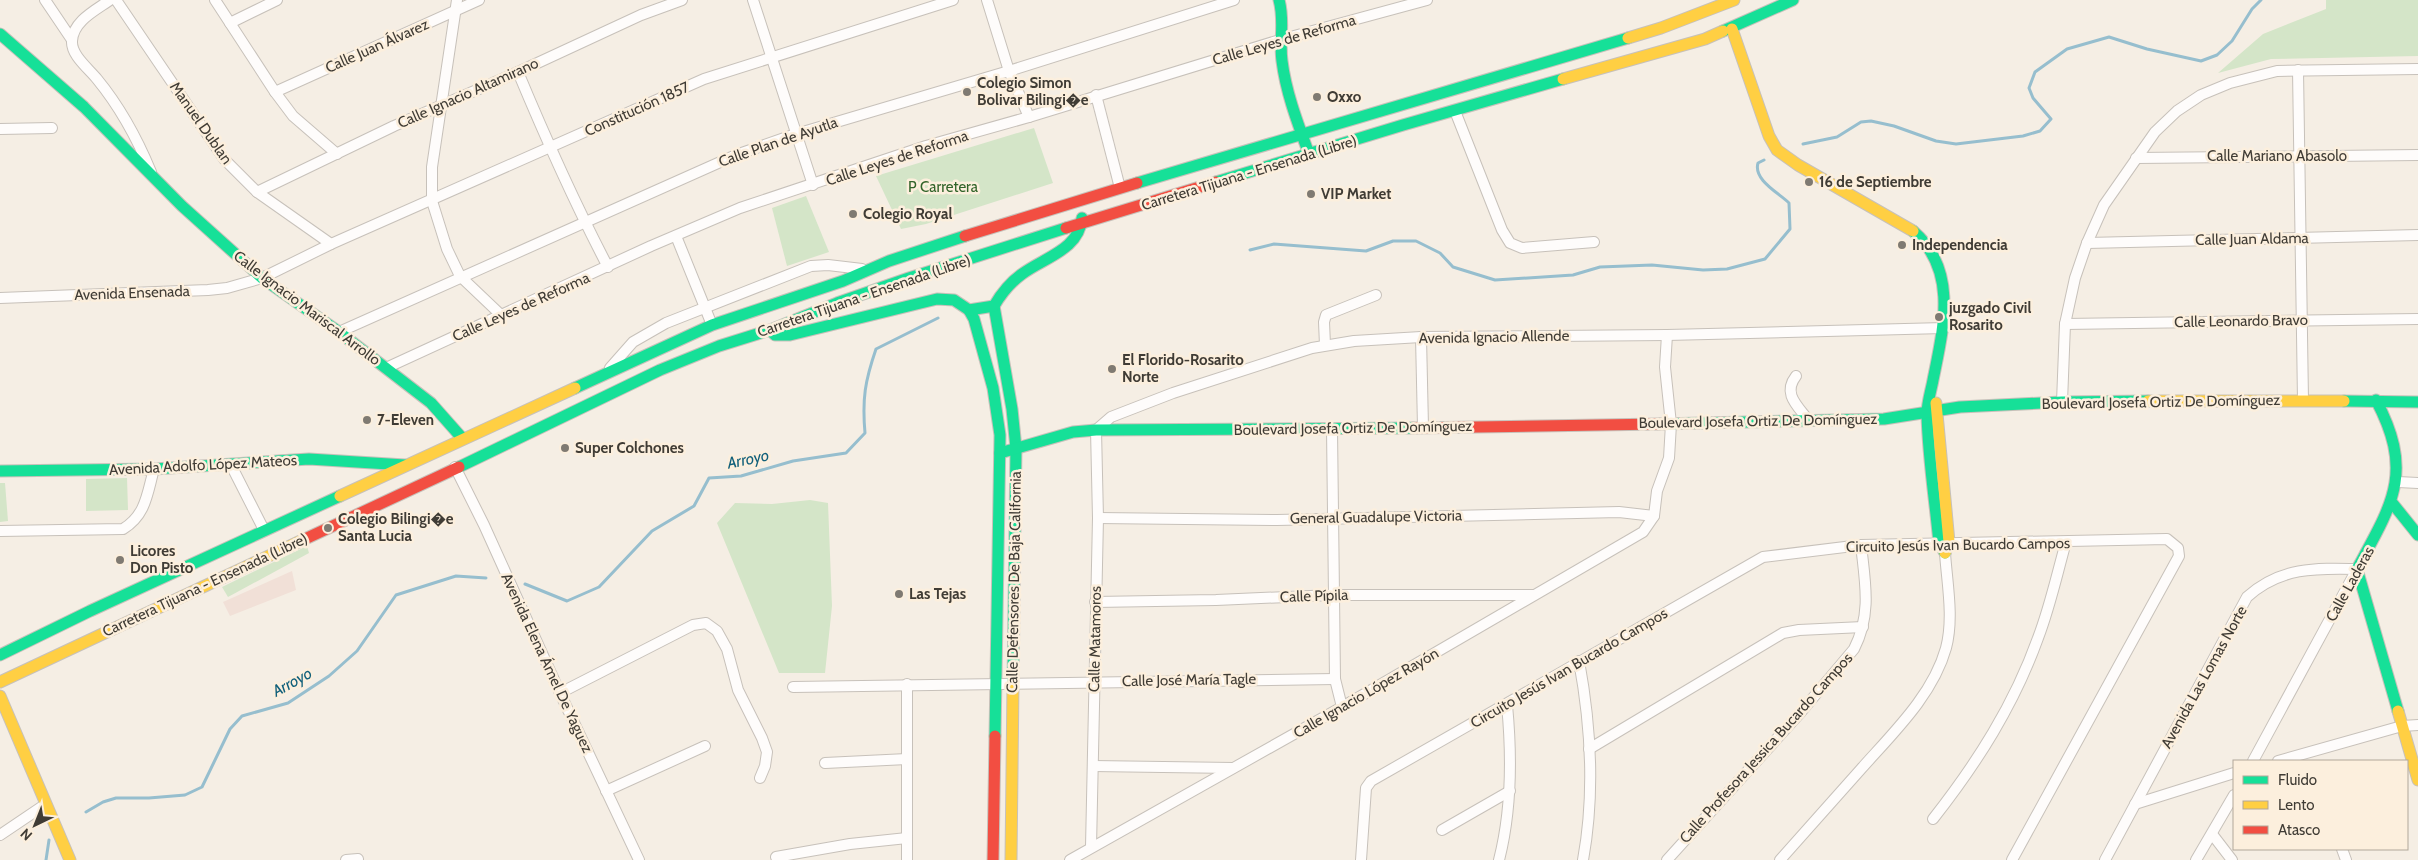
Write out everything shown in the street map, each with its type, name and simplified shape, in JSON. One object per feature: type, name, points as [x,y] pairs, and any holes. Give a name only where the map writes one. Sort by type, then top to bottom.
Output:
[{"type":"main road","points":[[1279,0],[1285,24],[1282,61],[1302,134],[1310,154]]},
{"type":"main road","name":"Carretera Tijuana - Ensenada (Libre)","points":[[0,655],[462,438],[504,422],[607,371],[712,325],[843,281],[868,270],[955,239],[1120,188],[1661,28],[1734,0]]},
{"type":"main road","name":"Carretera Tijuana - Ensenada (Libre)","points":[[0,682],[674,364],[719,346],[770,330],[837,303],[909,278],[1083,223],[1455,111],[1622,64],[1732,29],[1793,0]]},
{"type":"main road","points":[[1732,29],[1768,136],[1777,150],[1798,166],[1915,232],[1928,246],[1940,266],[1944,289],[1944,328],[1932,391],[1941,467],[1944,546]]},
{"type":"main road","name":"Calle Ignacio Mariscal Arrollo","points":[[0,34],[84,107],[153,177],[262,278],[339,332],[431,403],[462,438]]},
{"type":"main road","points":[[843,281],[840,289],[831,294],[776,314],[770,318],[768,323],[770,330],[775,335],[781,337],[937,298],[954,300],[969,310],[994,306],[1008,287],[1022,274],[1071,244],[1080,234],[1083,223],[1082,217],[1090,210],[1164,187],[1170,182],[1175,172]]},
{"type":"main road","name":"Calle Defensores De Baja California","points":[[994,306],[1012,409],[1016,448],[1010,860]]},
{"type":"main road","name":"Calle Defensores De Baja California","points":[[969,310],[974,319],[993,388],[1000,434],[993,860]]},
{"type":"main road","name":"Boulevard Josefa Ortiz De Domínguez","points":[[1096,430],[1332,429],[1809,421],[1884,418],[1960,407],[2062,402],[2303,400],[2418,402]]},
{"type":"main road","name":"Calle Laderas","points":[[2357,569],[2393,504],[2398,482],[2400,458],[2398,440],[2392,421],[2376,400]]},
{"type":"main road","points":[[504,422],[524,436]]},
{"type":"main road","points":[[1000,453],[1073,432],[1096,430]]},
{"type":"main road","name":"Avenida Adolfo López Mateos","points":[[0,471],[154,469],[317,460],[406,465]]},
{"type":"main road","points":[[2393,504],[2418,535]]},
{"type":"main road","points":[[2357,569],[2418,780]]},
{"type":"main road","points":[[998,598],[1014,597]]},
{"type":"main road","points":[[0,696],[70,860]]},
{"type":"street","points":[[45,0],[72,40]]},
{"type":"street","points":[[110,0],[82,20],[76,27],[72,40],[73,50],[106,90],[129,124],[153,177]]},
{"type":"street","name":"Manuel Dublan","points":[[116,0],[212,143],[236,172],[257,192],[331,244]]},
{"type":"street","points":[[215,0],[275,92],[293,116],[337,154]]},
{"type":"street","points":[[230,23],[277,0]]},
{"type":"street","points":[[457,0],[432,167],[432,201],[447,249],[460,276],[501,314]]},
{"type":"street","name":"Calle Juan Álvarez","points":[[275,92],[479,0]]},
{"type":"street","name":"Calle Ignacio Altamirano","points":[[257,192],[442,104],[518,72],[640,15],[682,0]]},
{"type":"street","points":[[753,0],[813,185]]},
{"type":"street","name":"Constitución 1857","points":[[331,244],[432,201],[704,79],[953,0]]},
{"type":"street","points":[[987,0],[1009,71],[1029,118]]},
{"type":"street","name":"Calle Plan de Ayutla","points":[[339,332],[460,276],[736,155],[796,134],[1009,71],[1234,0]]},
{"type":"street","name":"Calle Leyes de Reforma","points":[[386,368],[501,314],[740,208],[926,146],[1029,118],[1096,95],[1283,39],[1427,0]]},
{"type":"street","points":[[2062,402],[2065,324],[2075,278],[2086,243],[2104,205],[2160,126],[2177,111],[2201,95],[2252,76],[2298,70],[2418,70]]},
{"type":"street","points":[[2298,70],[2303,400]]},
{"type":"street","points":[[518,72],[549,148],[608,267]]},
{"type":"street","points":[[1096,95],[1120,188]]},
{"type":"street","points":[[1455,111],[1502,230],[1510,244],[1522,248],[1594,242]]},
{"type":"street","points":[[0,130],[52,128]]},
{"type":"street","name":"Calle Mariano Abasolo","points":[[2136,158],[2299,158],[2418,155]]},
{"type":"street","name":"Calle Juan Aldama","points":[[2086,243],[2418,235]]},
{"type":"street","points":[[676,236],[712,325]]},
{"type":"street","name":"Avenida Ensenada","points":[[0,298],[227,288],[262,278],[331,244]]},
{"type":"street","points":[[607,371],[633,342],[666,323],[704,307],[811,266],[828,265],[868,270]]},
{"type":"street","points":[[1325,344],[1324,322],[1326,315],[1376,295]]},
{"type":"street","name":"Calle Leonardo Bravo","points":[[2065,324],[2418,319]]},
{"type":"street","name":"Avenida Ignacio Allende","points":[[1096,430],[1111,417],[1138,406],[1325,344],[1421,337],[1667,335],[1944,328]]},
{"type":"street","points":[[1654,516],[1657,491],[1669,458],[1670,424],[1665,379],[1667,335]]},
{"type":"street","points":[[1421,337],[1423,427]]},
{"type":"street","points":[[1796,376],[1791,384],[1790,393],[1793,402],[1809,421]]},
{"type":"street","points":[[1332,429],[1335,679],[1342,707]]},
{"type":"street","name":"Calle Matamoros","points":[[1091,847],[1094,602],[1098,518],[1096,430]]},
{"type":"street","points":[[231,465],[264,530]]},
{"type":"street","name":"Avenida Elena Ámel De Yaguez","points":[[455,467],[484,525],[560,693],[639,860]]},
{"type":"street","points":[[0,531],[123,530],[132,524],[142,513],[154,469]]},
{"type":"street","points":[[2398,482],[2418,483]]},
{"type":"street","name":"General Guadalupe Victoria","points":[[1098,518],[1277,520],[1333,517],[1619,512],[1654,516]]},
{"type":"street","name":"Calle Ignacio López Rayón","points":[[1070,860],[1342,707],[1634,539],[1648,526],[1654,516]]},
{"type":"street","name":"Circuito Jesús Ivan Bucardo Campos","points":[[1361,860],[1368,784],[1507,705],[1579,661],[1763,557],[1861,545],[1944,546],[2167,539],[2178,548],[2179,556],[2012,860]]},
{"type":"street","points":[[1933,819],[1962,782],[1993,735],[2012,699],[2038,638],[2066,542]]},
{"type":"street","name":"Calle Profesora Jessica Bucardo Campos","points":[[1667,860],[1854,649],[1863,628],[1867,610],[1861,545]]},
{"type":"street","points":[[1780,860],[1909,714],[1940,666],[1946,646],[1949,611],[1944,546]]},
{"type":"street","name":"Calle Laderas","points":[[2254,760],[2357,569]]},
{"type":"street","name":"Avenida Las Lomas Norte","points":[[2106,859],[2248,598],[2272,579],[2300,570],[2357,569]]},
{"type":"street","name":"Calle Pípila","points":[[1094,602],[1216,600],[1333,594],[1534,595]]},
{"type":"street","points":[[560,693],[693,625],[706,624],[717,631],[727,649],[738,690],[767,752],[765,766],[760,778]]},
{"type":"street","points":[[1589,749],[1782,633],[1799,630],[1863,628]]},
{"type":"street","points":[[1579,661],[1587,703],[1589,749],[1589,812],[1582,860]]},
{"type":"street","name":"Calle José María Tagle","points":[[1012,682],[1335,679]]},
{"type":"street","points":[[793,687],[1012,682]]},
{"type":"street","points":[[907,684],[907,860]]},
{"type":"street","points":[[1500,860],[1510,791],[1512,750],[1507,705]]},
{"type":"street","points":[[2286,760],[2312,757],[2402,726],[2418,725]]},
{"type":"street","points":[[606,790],[705,746]]},
{"type":"street","points":[[825,763],[907,759]]},
{"type":"street","points":[[1093,766],[1234,768]]},
{"type":"street","points":[[2135,804],[2233,773]]},
{"type":"street","points":[[1442,830],[1510,791]]},
{"type":"street","points":[[2196,860],[2233,797]]},
{"type":"street","points":[[0,835],[46,804]]},
{"type":"street","points":[[2212,834],[2232,860]]},
{"type":"street","points":[[776,857],[850,844],[907,838]]},
{"type":"street","points":[[346,860],[358,859]]},
{"type":"shaded area","points":[[292,571],[296,590],[230,616],[223,602]]},
{"type":"green space","points":[[2326,0],[2418,0],[2418,56],[2271,59],[2218,73],[2263,34],[2326,9]]},
{"type":"green space","name":"P Carretera","points":[[1034,128],[1053,183],[926,224],[901,229],[876,176]]},
{"type":"green space","points":[[806,196],[829,252],[787,266],[772,208]]},
{"type":"green space","points":[[127,478],[128,510],[86,511],[86,479]]},
{"type":"green space","points":[[0,483],[5,483],[8,521],[0,522]]},
{"type":"green space","points":[[810,500],[828,503],[832,606],[825,673],[779,673],[717,523],[735,503],[772,504]]},
{"type":"green space","points":[[307,546],[309,553],[228,597],[222,587]]},
{"type":"waterway","points":[[1803,144],[1837,137],[1861,122],[1871,121],[1894,126],[1936,141],[1956,144],[2023,136],[2040,131],[2051,119],[2033,98],[2029,88],[2035,72],[2067,49],[2109,37],[2147,49],[2201,61],[2217,55],[2232,41],[2252,9],[2261,0]]},
{"type":"waterway","points":[[1250,250],[1274,244],[1366,251],[1393,241],[1416,241],[1440,253],[1453,267],[1495,280],[1573,275],[1600,267],[1652,265],[1703,270],[1727,269],[1765,259],[1790,229],[1789,203],[1768,186],[1759,175],[1758,163],[1764,160]]},
{"type":"waterway","name":"Arroyo","points":[[525,584],[567,601],[599,587],[652,531],[694,506],[709,478],[741,476],[793,461],[846,453],[865,433],[865,390],[876,349],[938,318]]},
{"type":"waterway","name":"Arroyo","points":[[86,812],[103,802],[116,798],[185,795],[202,787],[230,729],[242,716],[288,703],[329,676],[357,651],[396,595],[456,576],[486,578]]},
{"type":"waterway","name":"Arroyo","points":[[46,860],[49,840]]},
{"type":"traffic: fast","points":[[1279,0],[1282,15],[1281,53],[1286,85],[1309,154]]},
{"type":"traffic: fast","points":[[1723,31],[1793,0]]},
{"type":"traffic: fast","points":[[0,34],[84,107],[182,206],[262,278],[339,332],[431,403],[462,438]]},
{"type":"traffic: fast","points":[[1137,183],[1628,38]]},
{"type":"traffic: fast","points":[[1216,182],[1563,79]]},
{"type":"traffic: fast","points":[[770,330],[775,335],[790,335],[937,299],[954,300],[969,310],[994,306],[1006,288],[1018,277],[1060,252],[1068,245],[1080,229],[1082,218]]},
{"type":"traffic: fast","points":[[459,467],[660,370],[719,346],[770,330],[837,303],[909,278],[1066,228]]},
{"type":"traffic: fast","points":[[1913,231],[1927,247],[1937,264],[1942,282],[1944,301],[1941,341],[1927,414],[1939,543],[1945,553]]},
{"type":"traffic: fast","points":[[575,388],[712,325],[843,281],[889,261],[965,236]]},
{"type":"traffic: fast","points":[[994,306],[1012,409],[1016,448],[1013,683]]},
{"type":"traffic: fast","points":[[969,310],[974,319],[993,388],[1000,435],[995,736]]},
{"type":"traffic: fast","points":[[2376,400],[2388,425],[2394,448],[2396,468],[2394,487],[2389,506],[2357,569],[2398,711]]},
{"type":"traffic: fast","points":[[1659,424],[1884,419],[1960,407],[2062,402],[2148,401]]},
{"type":"traffic: fast","points":[[2344,401],[2418,402]]},
{"type":"traffic: fast","points":[[1000,453],[1073,432],[1096,430],[1413,428]]},
{"type":"traffic: fast","points":[[0,471],[154,469],[309,459],[405,465]]},
{"type":"traffic: fast","points":[[0,655],[90,611],[340,496]]},
{"type":"traffic: fast","points":[[2393,504],[2418,535]]},
{"type":"traffic: slow","points":[[1628,38],[1661,28],[1734,0]]},
{"type":"traffic: slow","points":[[1732,29],[1769,136],[1777,150],[1798,165],[1913,231]]},
{"type":"traffic: slow","points":[[1563,79],[1705,39],[1723,31]]},
{"type":"traffic: slow","points":[[340,496],[575,388]]},
{"type":"traffic: slow","points":[[2148,401],[2344,401]]},
{"type":"traffic: slow","points":[[1936,403],[1949,542],[1945,553]]},
{"type":"traffic: slow","points":[[0,682],[305,539]]},
{"type":"traffic: slow","points":[[1011,860],[1013,683]]},
{"type":"traffic: slow","points":[[0,696],[70,860]]},
{"type":"traffic: slow","points":[[2398,711],[2418,780]]},
{"type":"traffic: jam","points":[[1066,228],[1216,182]]},
{"type":"traffic: jam","points":[[965,236],[1137,183]]},
{"type":"traffic: jam","points":[[1413,428],[1659,424]]},
{"type":"traffic: jam","points":[[305,539],[459,467]]},
{"type":"traffic: jam","points":[[993,860],[995,736]]},
{"type":"place","name":"Colegio Simon Bolivar Bilingi�e","points":[[967,92]]},
{"type":"place","name":"Oxxo","points":[[1317,97]]},
{"type":"place","name":"16 de Septiembre","points":[[1809,182]]},
{"type":"place","name":"VIP Market","points":[[1311,194]]},
{"type":"place","name":"Colegio Royal","points":[[853,214]]},
{"type":"place","name":"Independencia","points":[[1902,245]]},
{"type":"place","name":"juzgado Civil Rosarito","points":[[1939,317]]},
{"type":"place","name":"El Florido-Rosarito Norte","points":[[1112,369]]},
{"type":"place","name":"7-Eleven","points":[[367,420]]},
{"type":"place","name":"Super Colchones","points":[[565,448]]},
{"type":"place","name":"Colegio Bilingi�e Santa Lucia","points":[[328,528]]},
{"type":"place","name":"Licores Don Pisto","points":[[120,560]]},
{"type":"place","name":"Las Tejas","points":[[899,594]]}]
